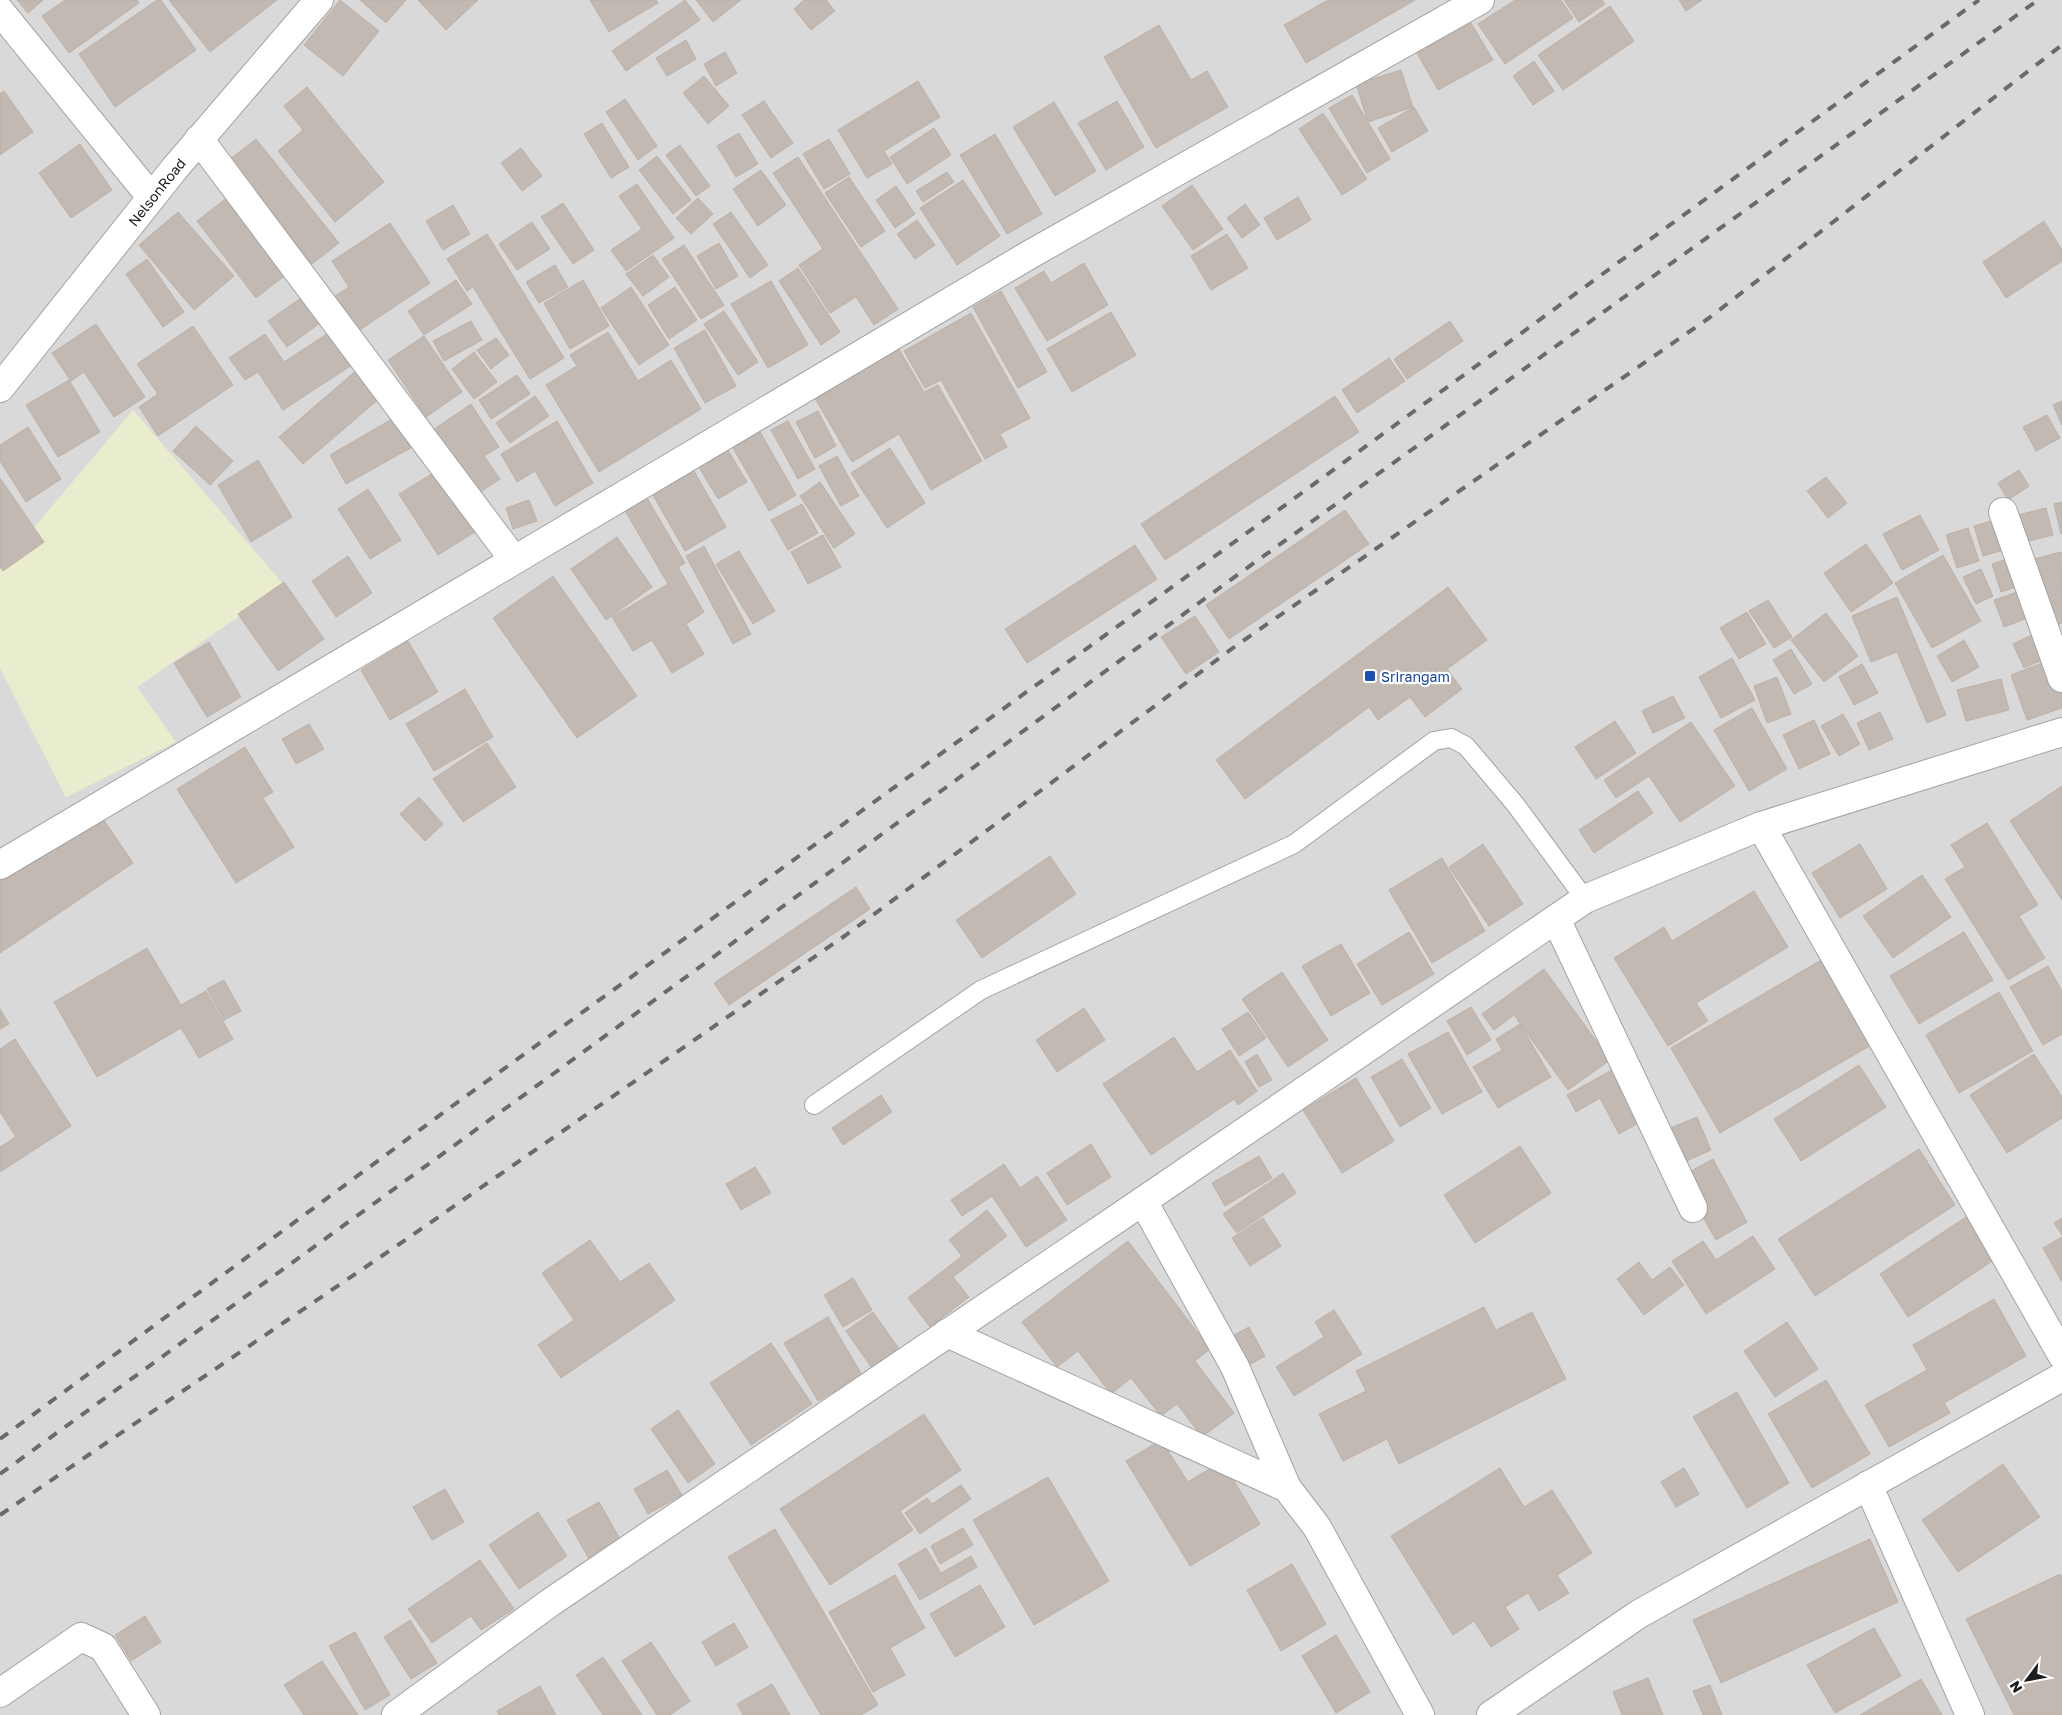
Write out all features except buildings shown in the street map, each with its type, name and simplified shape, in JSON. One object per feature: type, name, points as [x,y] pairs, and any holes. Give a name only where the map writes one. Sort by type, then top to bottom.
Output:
[{"type":"street","points":[[0,865],[1029,256],[1480,0]]},
{"type":"street","name":"NelsonRoad","points":[[0,388],[151,197],[312,3]]},
{"type":"street","points":[[0,11],[151,197]]},
{"type":"street","points":[[200,139],[514,560]]},
{"type":"street","points":[[2003,512],[2062,678]]},
{"type":"street","points":[[396,1715],[551,1602],[1585,899],[1761,826],[2062,732]]},
{"type":"street","points":[[1761,826],[2062,1355]]},
{"type":"street","points":[[1556,919],[1693,1208]]},
{"type":"street","points":[[1143,1201],[1235,1367],[1287,1488],[1317,1527],[1420,1715]]},
{"type":"street","points":[[947,1333],[1287,1488]]},
{"type":"street","points":[[1492,1715],[1639,1614],[2062,1377]]},
{"type":"street","points":[[1868,1485],[1970,1715]]},
{"type":"street","points":[[0,1693],[81,1637],[103,1647],[146,1715]]},
{"type":"lane","points":[[814,1105],[981,990],[1294,844],[1434,741],[1452,738],[1466,746],[1515,804],[1585,899]]},
{"type":"shaded area","points":[[0,0],[2062,0],[2062,1715],[0,1715],[0,668],[66,797],[175,742],[137,687],[283,585],[133,411],[0,568]]},
{"type":"green space","points":[[133,410],[284,585],[137,687],[176,742],[66,797],[0,668],[0,568]]},
{"type":"railway","points":[[0,1439],[451,1107],[1222,551],[1979,0]]},
{"type":"railway","points":[[0,1474],[1240,573],[2038,0]]},
{"type":"railway","points":[[0,1515],[398,1245],[846,935],[1237,645],[1709,318],[2062,45]]},
{"type":"place","name":"Srirangam","points":[[1370,676]]}]
